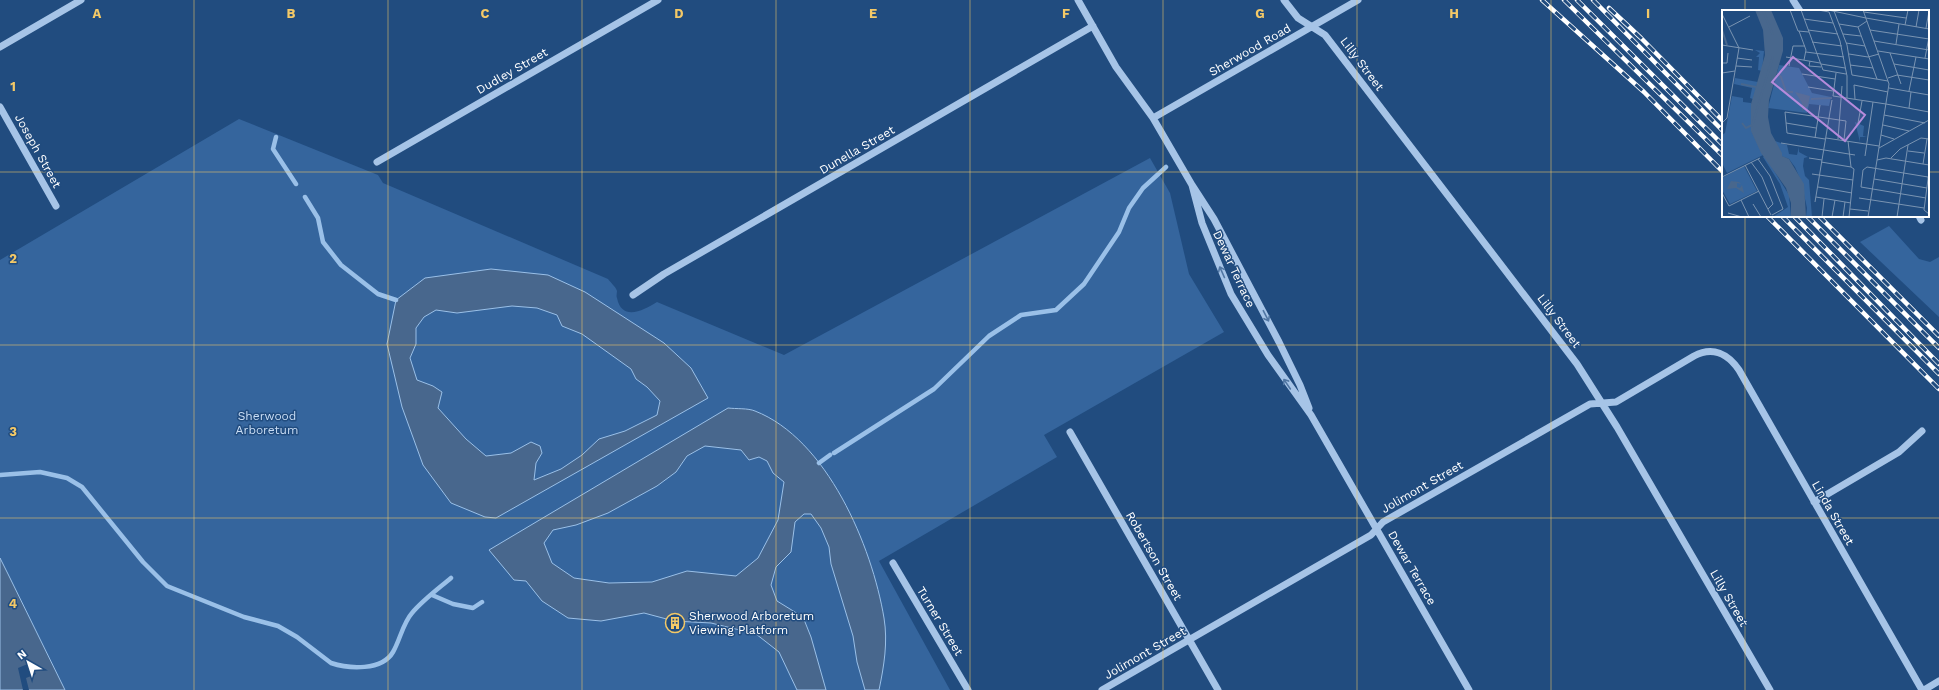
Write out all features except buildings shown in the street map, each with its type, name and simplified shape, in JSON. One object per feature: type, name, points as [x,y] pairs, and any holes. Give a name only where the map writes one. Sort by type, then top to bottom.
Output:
[{"type":"street","points":[[0,47],[82,0]]},
{"type":"street","name":"Dudley Street","points":[[377,162],[658,0]]},
{"type":"street","name":"Dewar Terrace","points":[[1078,0],[1123,77],[1153,118],[1192,185],[1214,219],[1259,302],[1300,385],[1311,415]]},
{"type":"street","name":"Lilly Street","points":[[1284,0],[1298,18],[1325,35],[1577,364],[1603,403],[1770,690]]},
{"type":"street","name":"Sherwood Road","points":[[1153,118],[1358,0]]},
{"type":"street","points":[[1793,0],[1799,10]]},
{"type":"street","name":"Dunella Street","points":[[633,296],[664,274],[1093,26]]},
{"type":"street","name":"Joseph Street","points":[[0,107],[56,206]]},
{"type":"street","name":"Dewar Terrace","points":[[1192,185],[1202,223],[1232,294],[1268,355],[1311,415],[1469,690]]},
{"type":"street","name":"Jolimont Street","points":[[1102,690],[1371,535],[1383,522],[1590,404],[1616,402],[1700,353],[1707,351],[1720,352]]},
{"type":"street","name":"Linda Street","points":[[1720,352],[1730,358],[1739,370],[1923,690]]},
{"type":"street","points":[[1814,502],[1899,452],[1922,431]]},
{"type":"street","name":"Robertson Street","points":[[1070,432],[1218,690]]},
{"type":"street","name":"Turner Street","points":[[893,563],[968,690]]},
{"type":"street","points":[[1923,690],[1939,681]]},
{"type":"green space","name":"Sherwood Arboretum","points":[[239,119],[378,175],[383,183],[608,279],[617,291],[617,297],[620,305],[628,312],[640,311],[657,302],[784,355],[1150,158],[1170,193],[1189,274],[1224,332],[1044,435],[1057,457],[879,561],[950,690],[65,690],[0,558],[0,260]]},
{"type":"green space","points":[[1889,226],[1919,259],[1930,262],[1939,257],[1939,317],[1860,242]]},
{"type":"shaded area","points":[[491,269],[548,275],[585,292],[664,343],[691,368],[708,398],[496,518],[485,517],[451,503],[423,465],[402,407],[387,344],[396,300],[425,278]],"holes":[[[512,306],[537,308],[557,315],[562,326],[582,334],[631,369],[636,379],[647,387],[660,401],[657,415],[625,431],[599,439],[582,455],[561,469],[534,480],[536,463],[542,453],[540,446],[531,442],[511,453],[486,456],[466,439],[438,408],[442,392],[433,386],[417,380],[410,358],[416,344],[416,328],[424,317],[436,310],[457,313]]]},
{"type":"shaded area","points":[[728,408],[755,411],[781,425],[804,445],[824,470],[842,498],[857,528],[869,559],[884,618],[886,636],[885,654],[879,690],[865,690],[857,662],[853,636],[831,564],[829,547],[821,528],[811,514],[804,514],[795,522],[791,552],[776,567],[771,585],[777,601],[803,617],[811,637],[826,690],[797,690],[779,652],[756,634],[711,623],[674,621],[644,613],[601,621],[568,618],[542,601],[526,581],[514,580],[489,550]],"holes":[[[705,446],[741,450],[749,460],[759,457],[767,461],[773,473],[784,482],[778,520],[758,558],[736,576],[687,571],[652,582],[609,583],[574,578],[552,563],[544,543],[553,530],[576,525],[608,513],[657,486],[676,472],[687,456]]]},
{"type":"shaded area","points":[[0,558],[8,574],[65,690],[0,690]]},
{"type":"pier","points":[[30,663],[36,674],[26,678],[29,690],[23,690],[18,668]]},
{"type":"waterway","points":[[276,137],[273,149],[296,184]]},
{"type":"waterway","points":[[834,453],[934,389],[989,336],[1021,315],[1056,310],[1084,284],[1119,232],[1129,208],[1143,188],[1166,167]]},
{"type":"waterway","points":[[305,197],[318,218],[323,242],[341,265],[378,294],[396,300]]},
{"type":"waterway","points":[[819,463],[830,455]]},
{"type":"waterway","points":[[0,475],[40,472],[67,478],[82,487],[143,562],[167,586],[244,617],[278,626],[297,637],[331,663],[338,665],[365,667],[381,663],[388,658],[393,652],[406,622],[412,613],[451,578]]},
{"type":"waterway","points":[[432,595],[453,604],[473,608],[482,602]]},
{"type":"railway","points":[[1542,0],[1644,92],[1722,171]]},
{"type":"railway","points":[[1564,0],[1722,155]]},
{"type":"railway","points":[[1577,0],[1722,144]]},
{"type":"railway","points":[[1593,0],[1722,130]]},
{"type":"railway","points":[[1609,8],[1641,38],[1722,120]]},
{"type":"railway","points":[[1768,217],[1939,389]]},
{"type":"railway","points":[[1783,217],[1939,374]]},
{"type":"railway","points":[[1795,217],[1939,364]]},
{"type":"railway","points":[[1808,217],[1939,348]]},
{"type":"railway","points":[[1820,217],[1939,336]]},
{"type":"place","name":"Sherwood Arboretum Viewing Platform","points":[[675,623]]}]
